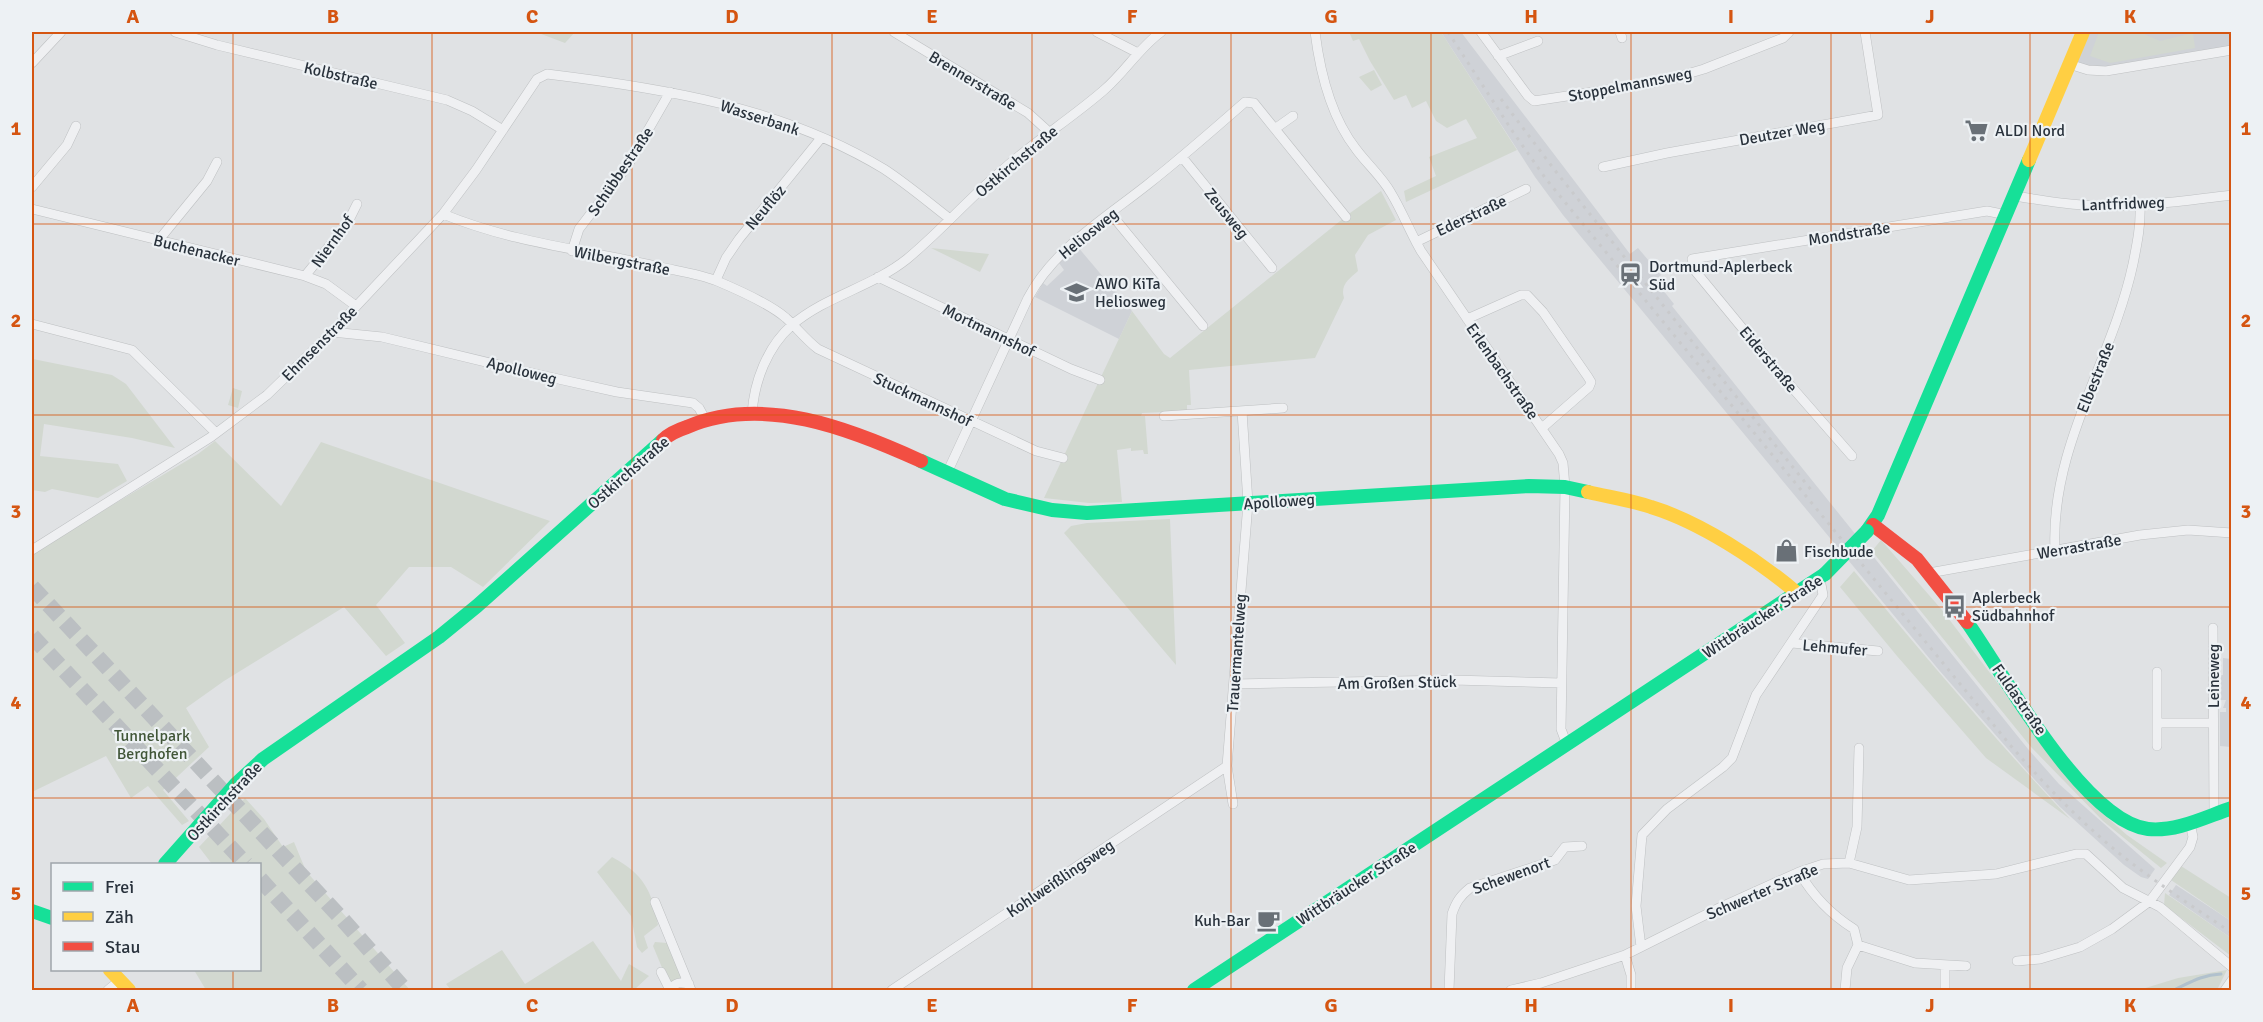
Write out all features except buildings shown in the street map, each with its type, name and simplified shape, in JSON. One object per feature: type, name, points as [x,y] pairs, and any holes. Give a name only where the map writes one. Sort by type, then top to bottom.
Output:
[{"type":"street","points":[[32,63],[61,32]]},
{"type":"street","name":"Kolbstraße","points":[[175,32],[217,45],[447,100],[472,111],[502,130]]},
{"type":"street","name":"Brennerstraße","points":[[894,32],[1028,113],[1049,132]]},
{"type":"street","points":[[1097,32],[1138,53]]},
{"type":"street","name":"Ostkirchstraße","points":[[166,863],[236,784],[263,759],[439,637],[477,606],[668,435],[705,419],[752,414],[755,389],[764,365],[775,346],[792,326],[836,297],[878,277],[904,261],[1002,169],[1105,90],[1138,53],[1161,32]]},
{"type":"street","name":"Erlenbachstraße","points":[[1315,32],[1322,70],[1336,116],[1355,148],[1391,194],[1416,242],[1542,428],[1563,463],[1565,486],[1561,729],[1567,745]]},
{"type":"street","points":[[1481,32],[1498,56],[1538,41]]},
{"type":"street","name":"Stoppelmannsweg","points":[[1498,56],[1534,101],[1677,77],[1704,69],[1783,38],[1789,32]]},
{"type":"street","name":"Deutzer Weg","points":[[1603,167],[1667,153],[1878,115],[1865,32]]},
{"type":"street","name":"Wittbräucker Straße","points":[[1194,990],[1823,576],[1870,528],[2007,215],[2083,32]]},
{"type":"street","points":[[2069,64],[2088,70],[2106,71],[2232,50]]},
{"type":"street","name":"Ehmsenstraße","points":[[32,550],[216,433],[267,395],[333,332],[443,214],[537,79],[547,74]]},
{"type":"street","name":"Wasserbank","points":[[547,74],[670,92],[751,112],[821,138],[882,168],[950,219]]},
{"type":"street","name":"Schübbestraße","points":[[572,251],[579,229],[628,165],[670,92]]},
{"type":"street","name":"Heliosweg","points":[[947,472],[1035,285],[1057,256],[1182,157],[1245,102],[1254,104],[1276,128],[1346,217]]},
{"type":"street","points":[[1276,128],[1293,116]]},
{"type":"street","points":[[32,187],[66,145],[76,126]]},
{"type":"street","name":"Neuflöz","points":[[716,280],[726,258],[739,239],[821,138]]},
{"type":"street","name":"Zeusweg","points":[[1182,157],[1272,268]]},
{"type":"street","points":[[159,240],[207,181],[217,162]]},
{"type":"street","name":"Ederstraße","points":[[1416,242],[1526,189]]},
{"type":"street","name":"Lantfridweg","points":[[2014,196],[2071,204],[2140,205],[2232,195]]},
{"type":"street","name":"Niernhof","points":[[305,276],[347,225],[357,204]]},
{"type":"street","name":"Elbestraße","points":[[2055,550],[2057,509],[2068,451],[2081,409],[2124,299],[2136,246],[2140,205]]},
{"type":"street","name":"Buchenacker","points":[[32,209],[305,276],[326,284],[356,306]]},
{"type":"street","name":"Mondstraße","points":[[1692,259],[1987,212],[2007,215]]},
{"type":"street","name":"Wilbergstraße","points":[[443,214],[489,231],[572,251],[632,260],[716,280],[772,309],[786,318],[792,326]]},
{"type":"street","points":[[1111,214],[1203,326]]},
{"type":"street","name":"Eiderstraße","points":[[1692,259],[1696,272],[1852,456]]},
{"type":"street","name":"Mortmannshof","points":[[878,277],[1071,369],[1100,380]]},
{"type":"street","points":[[1467,319],[1521,295],[1527,295],[1543,312],[1588,376],[1591,382],[1588,387],[1542,428]]},
{"type":"street","points":[[32,324],[132,350],[216,433]]},
{"type":"street","name":"Stuckmannshof","points":[[792,326],[818,349],[1035,451],[1063,458]]},
{"type":"street","name":"Apolloweg","points":[[333,332],[382,337],[594,387],[693,404],[699,408],[705,419]]},
{"type":"street","points":[[1164,416],[1283,408]]},
{"type":"street","name":"Trauermantelweg","points":[[1233,804],[1227,766],[1248,503],[1242,411]]},
{"type":"street","name":"Apolloweg","points":[[752,414],[790,417],[837,427],[871,438],[1005,499],[1052,510],[1087,513],[1450,490],[1565,486],[1652,507],[1679,519],[1709,533],[1750,558],[1797,593]]},
{"type":"street","name":"Fuldastraße","points":[[1870,528],[1912,554],[1929,573],[1982,643],[2081,785],[2094,799],[2117,818],[2137,827],[2160,830],[2190,823]]},
{"type":"street","name":"Werrastraße","points":[[1929,573],[2168,531],[2232,533]]},
{"type":"street","points":[[1641,947],[1636,906],[1642,835],[1667,809],[1732,758],[1756,695],[1823,595],[1823,576]]},
{"type":"street","name":"Leineweg","points":[[2213,628],[2214,814]]},
{"type":"street","name":"Lehmufer","points":[[1792,643],[1878,651]]},
{"type":"street","points":[[2157,672],[2157,746]]},
{"type":"street","name":"Am Großen Stück","points":[[1234,684],[1453,680],[1561,683]]},
{"type":"street","name":"Leineweg","points":[[2157,723],[2212,723]]},
{"type":"street","points":[[1849,863],[1857,827],[1859,748]]},
{"type":"street","name":"Kohlweißlingsweg","points":[[892,990],[1227,766]]},
{"type":"street","points":[[2017,960],[2040,959],[2080,947],[2112,929],[2150,902],[2190,847],[2193,837],[2190,823],[2232,808]]},
{"type":"street","name":"Schewenort","points":[[1449,990],[1452,914],[1461,896],[1470,888],[1555,860],[1565,847],[1582,846]]},
{"type":"street","name":"Schwerter Straße","points":[[1512,990],[1541,983],[1625,955],[1721,907],[1799,872],[1823,864],[1849,863],[1909,879],[1996,874],[2076,854],[2086,854],[2123,888],[2150,902]]},
{"type":"street","points":[[1799,872],[1810,891],[1834,916],[1854,929],[1858,945],[1847,968],[1845,990]]},
{"type":"street","points":[[655,902],[690,987]]},
{"type":"street","points":[[2150,902],[2160,907],[2232,967]]},
{"type":"street","points":[[32,911],[51,918]]},
{"type":"street","points":[[1858,945],[1903,960],[1945,966],[1966,966]]},
{"type":"street","points":[[1625,955],[1631,975],[1631,990]]},
{"type":"street","points":[[1945,966],[1945,990]]},
{"type":"street","points":[[661,972],[670,990]]},
{"type":"street","points":[[108,990],[120,980]]},
{"type":"street","points":[[2225,990],[2232,980]]},
{"type":"street","points":[[670,990],[673,985],[681,982],[690,987]]},
{"type":"shaded area","points":[[1441,32],[1461,32],[1630,254],[1638,248],[1661,275],[1655,280],[1674,304],[1672,306],[2028,749],[2059,784],[2155,869],[2148,879],[2124,865],[2060,807],[1939,670],[1563,215],[1535,177]]},
{"type":"shaded area","points":[[2083,32],[2231,32],[2231,50],[2106,71],[2069,64]]},
{"type":"shaded area","name":"AWO KiTa Heliosweg","points":[[1077,246],[1132,311],[1119,339],[1035,297],[1043,283],[1047,286],[1064,270],[1059,263]]},
{"type":"shaded area","points":[[2223,658],[2231,659],[2231,747],[2220,746],[2220,712],[2226,712],[2226,708],[2223,708],[2226,700],[2220,700]]},
{"type":"shaded area","points":[[2176,885],[2231,921],[2231,938],[2169,895]]},
{"type":"green space","points":[[536,32],[575,32],[565,43]]},
{"type":"green space","points":[[1349,32],[1441,32],[1517,150],[1406,202],[1404,191],[1436,176],[1429,157],[1477,138],[1466,119],[1447,128],[1436,121],[1426,101],[1412,108],[1406,95],[1394,100],[1359,39],[1353,41]]},
{"type":"green space","points":[[2099,32],[2139,32],[2160,41],[2193,33],[2195,48],[2110,63],[2090,56]]},
{"type":"green space","points":[[1374,70],[1382,85],[1371,91],[1359,77]]},
{"type":"green space","points":[[1381,191],[1396,220],[1368,235],[1355,255],[1358,271],[1344,286],[1344,298],[1315,358],[1189,370],[1191,405],[1187,405],[1187,411],[1142,413],[1141,416],[1145,416],[1148,454],[1144,454],[1143,450],[1131,451],[1131,448],[1117,450],[1122,502],[1089,503],[1044,498],[1132,311],[1164,354],[1170,358],[1350,213]]},
{"type":"green space","points":[[931,248],[989,254],[980,272]]},
{"type":"green space","points":[[33,359],[112,375],[126,384],[175,448],[132,438],[44,424],[40,456],[118,464],[127,481],[98,498],[52,489],[45,492],[32,490]]},
{"type":"green space","points":[[233,388],[242,391],[238,408],[228,405]]},
{"type":"green space","name":"Tunnelpark Berghofen","points":[[215,441],[281,506],[321,442],[550,521],[483,587],[451,567],[409,567],[376,605],[405,643],[386,656],[344,607],[224,681],[186,708],[209,747],[163,790],[189,821],[182,825],[148,786],[131,798],[106,756],[32,792],[32,553],[198,454]]},
{"type":"green space","points":[[1170,519],[1176,665],[1064,533],[1071,526],[1087,523]]},
{"type":"green space","points":[[1881,540],[1942,610],[2086,799],[2127,835],[2167,863],[2161,868],[2103,821],[2031,747],[1872,551]]},
{"type":"green space","points":[[1854,571],[1987,728],[2070,819],[1986,758],[1897,656],[1840,587]]},
{"type":"green space","points":[[245,798],[264,819],[283,847],[294,842],[306,871],[410,990],[206,990],[195,971],[261,971],[261,863],[211,863],[199,847]]},
{"type":"green space","points":[[612,857],[639,877],[653,902],[658,925],[644,936],[648,948],[642,953],[637,947],[631,916],[597,872]]},
{"type":"green space","points":[[2181,866],[2231,898],[2231,921],[2171,880]]},
{"type":"green space","points":[[2165,893],[2231,938],[2231,956],[2164,905]]},
{"type":"green space","points":[[593,941],[621,981],[629,964],[649,976],[634,990],[451,990],[446,984],[502,950],[525,984]]},
{"type":"green space","points":[[655,942],[667,943],[682,977],[671,983],[668,982],[653,946]]},
{"type":"green space","points":[[2227,970],[2217,990],[2139,990],[2178,978]]},
{"type":"waterway","points":[[2174,990],[2202,977],[2221,974]]},
{"type":"tunnel","points":[[32,587],[343,920],[405,990]]},
{"type":"tunnel","points":[[32,636],[245,863]]},
{"type":"tunnel","points":[[261,880],[361,990]]},
{"type":"railway","points":[[1448,32],[1546,179],[2011,746],[2061,800],[2115,850],[2232,933]]},
{"type":"railway","points":[[1501,99],[1557,173],[1812,491]]},
{"type":"traffic: fast","points":[[1867,531],[1878,515],[2029,160]]},
{"type":"traffic: fast","points":[[166,863],[236,784],[263,759],[439,637],[477,606],[663,440]]},
{"type":"traffic: fast","points":[[921,461],[1005,499],[1052,510],[1087,513],[1529,486],[1565,487],[1588,492]]},
{"type":"traffic: fast","points":[[1825,574],[1867,531]]},
{"type":"traffic: fast","points":[[1194,990],[1825,574]]},
{"type":"traffic: fast","points":[[1967,622],[2047,742],[2098,800],[2123,820],[2148,829],[2170,828],[2232,808]]},
{"type":"traffic: fast","points":[[32,911],[51,918]]},
{"type":"traffic: slow","points":[[2029,160],[2083,32]]},
{"type":"traffic: slow","points":[[1588,492],[1628,500],[1689,522],[1747,555],[1797,593]]},
{"type":"traffic: slow","points":[[111,971],[129,990]]},
{"type":"traffic: jam","points":[[663,440],[677,431],[716,418],[746,414],[776,415],[836,427],[921,461]]},
{"type":"traffic: jam","points":[[1873,525],[1917,559],[1967,622]]},
{"type":"place","name":"ALDI Nord","points":[[1977,130]]},
{"type":"place","name":"Dortmund-Aplerbeck Süd","points":[[1631,275]]},
{"type":"place","name":"AWO KiTa Heliosweg","points":[[1077,292]]},
{"type":"place","name":"Fischbude","points":[[1786,551]]},
{"type":"place","name":"Aplerbeck Südbahnhof","points":[[1954,606]]},
{"type":"place","name":"Kuh-Bar","points":[[1268,920]]}]
